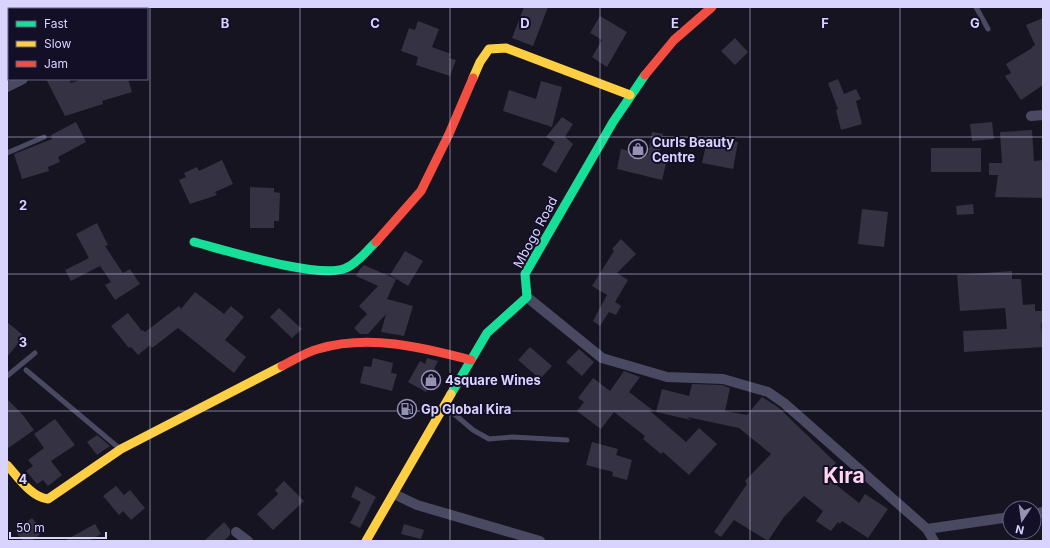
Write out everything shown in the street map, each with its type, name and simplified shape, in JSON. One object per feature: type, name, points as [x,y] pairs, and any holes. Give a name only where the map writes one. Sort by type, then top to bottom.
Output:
[{"type":"street","name":"Mbogo Road","points":[[527,297],[525,274],[630,95],[657,58],[675,39],[712,7]]},
{"type":"street","points":[[194,242],[264,260],[324,272],[346,268],[356,262],[386,233],[421,191],[450,134],[480,62],[488,49],[506,48],[630,95]]},
{"type":"street","points":[[7,87],[21,80]]},
{"type":"street","points":[[1031,116],[1043,115]]},
{"type":"street","points":[[366,541],[487,333],[527,297],[602,358],[667,377],[723,379],[768,392],[784,403],[927,529],[934,541]]},
{"type":"street","points":[[7,465],[36,495],[44,500],[54,496],[121,449],[316,349],[334,343],[358,341],[406,345],[471,360]]},
{"type":"street","points":[[394,494],[417,505],[540,541]]},
{"type":"street","points":[[927,529],[1002,518]]},
{"type":"street","points":[[236,532],[248,541]]},
{"type":"lane","points":[[976,7],[988,29]]},
{"type":"lane","points":[[7,153],[44,138]]},
{"type":"lane","points":[[7,376],[35,353]]},
{"type":"lane","points":[[26,370],[121,449]]},
{"type":"lane","points":[[445,406],[473,430],[489,439],[512,437],[567,440]]},
{"type":"building","points":[[524,7],[548,7],[533,46],[512,38]]},
{"type":"building","points":[[600,16],[627,32],[607,67],[592,57],[602,40],[590,33]]},
{"type":"building","points":[[1043,18],[1043,85],[1021,100],[1005,76],[1011,73],[1006,64],[1035,45],[1026,25]]},
{"type":"building","points":[[418,21],[439,29],[432,47],[451,54],[449,58],[456,60],[450,76],[416,65],[418,57],[401,51],[409,28],[415,30]]},
{"type":"building","points":[[735,38],[748,52],[735,65],[721,51]]},
{"type":"building","points":[[838,79],[844,94],[856,89],[861,99],[856,101],[862,124],[841,130],[836,110],[838,109],[828,83]]},
{"type":"building","points":[[47,80],[70,80],[71,83],[80,80],[128,80],[132,92],[102,101],[103,104],[65,116]]},
{"type":"building","points":[[541,81],[562,87],[552,127],[503,111],[509,90],[536,99]]},
{"type":"building","points":[[562,117],[573,124],[565,137],[573,144],[556,173],[542,165],[555,142],[546,137]]},
{"type":"building","points":[[76,122],[86,142],[58,157],[60,162],[48,167],[49,171],[22,179],[14,154],[52,139],[51,135]]},
{"type":"building","points":[[992,122],[994,139],[972,141],[970,124]]},
{"type":"building","points":[[1032,130],[1034,161],[1043,160],[1043,198],[995,197],[998,175],[989,175],[989,163],[1002,163],[1000,132]]},
{"type":"building","points":[[652,132],[663,134],[658,162],[666,164],[662,180],[617,169],[621,149],[648,155]]},
{"type":"building","points":[[708,136],[738,142],[733,169],[702,163]]},
{"type":"building","points":[[931,148],[981,148],[981,172],[931,172]]},
{"type":"building","points":[[222,160],[233,184],[215,192],[217,195],[190,204],[179,180],[186,177],[184,173],[197,167],[199,171]]},
{"type":"building","points":[[250,187],[274,188],[274,192],[280,193],[279,221],[274,221],[274,228],[250,228]]},
{"type":"building","points":[[973,204],[974,214],[957,215],[956,206]]},
{"type":"building","points":[[862,209],[888,212],[884,247],[858,244]]},
{"type":"building","points":[[97,223],[108,245],[105,246],[123,273],[130,269],[140,284],[115,300],[105,285],[111,282],[100,266],[71,281],[65,270],[89,258],[76,234]]},
{"type":"building","points":[[621,239],[636,254],[617,273],[628,280],[615,302],[621,306],[616,315],[609,312],[600,326],[593,321],[607,295],[592,286],[614,251],[612,249]]},
{"type":"building","points":[[405,251],[423,261],[408,286],[390,275]]},
{"type":"building","points":[[364,265],[396,279],[387,299],[413,306],[404,336],[381,332],[386,314],[368,334],[360,334],[354,328],[367,314],[359,306],[378,286],[356,276]]},
{"type":"building","points":[[1012,271],[1012,279],[1021,279],[1023,305],[1035,304],[1035,311],[1043,311],[1043,323],[1041,323],[1043,347],[964,352],[963,331],[1007,329],[1005,308],[960,311],[957,275]]},
{"type":"building","points":[[195,292],[224,314],[231,306],[244,317],[225,340],[246,357],[234,373],[178,328],[152,348],[150,345],[138,355],[131,347],[129,348],[111,326],[128,313],[142,331],[143,330],[145,332],[179,306],[181,309]]},
{"type":"building","points":[[279,308],[302,329],[292,338],[270,317]]},
{"type":"building","points":[[7,322],[24,336],[7,357]]},
{"type":"building","points":[[530,347],[552,366],[540,379],[518,360]]},
{"type":"building","points":[[579,349],[594,362],[582,376],[566,362]]},
{"type":"building","points":[[373,358],[393,363],[391,373],[397,374],[392,391],[360,383],[364,366],[371,367]]},
{"type":"building","points":[[427,358],[438,361],[434,369],[438,371],[426,392],[408,382],[420,361],[425,364]]},
{"type":"building","points":[[624,371],[640,377],[629,392],[654,411],[649,410],[686,442],[699,428],[717,444],[689,475],[663,452],[661,454],[643,439],[645,436],[614,412],[601,429],[577,411],[584,402],[578,398],[593,378],[610,391]]},
{"type":"building","points":[[692,384],[722,385],[730,388],[725,411],[747,415],[762,397],[778,407],[836,463],[824,475],[859,503],[865,494],[888,509],[868,538],[842,521],[840,524],[838,522],[831,531],[816,521],[823,511],[804,496],[784,517],[768,541],[734,520],[721,537],[714,532],[747,484],[745,481],[771,454],[739,428],[687,417],[691,420],[656,412],[662,389],[689,396]]},
{"type":"building","points":[[7,399],[22,414],[34,430],[7,449]]},
{"type":"building","points":[[55,419],[75,445],[51,461],[62,475],[48,486],[43,480],[37,484],[26,471],[33,466],[28,460],[44,448],[34,434]]},
{"type":"building","points":[[97,435],[110,446],[97,455],[87,442]]},
{"type":"building","points":[[592,442],[618,449],[616,455],[632,460],[627,480],[612,476],[613,472],[586,465]]},
{"type":"building","points":[[284,481],[304,501],[273,530],[257,514],[278,494],[275,490]]},
{"type":"building","points":[[116,486],[124,495],[130,490],[145,508],[131,520],[123,511],[119,515],[103,496]]},
{"type":"building","points":[[356,486],[376,497],[360,528],[350,523],[361,502],[351,497]]},
{"type":"building","points":[[32,518],[43,532],[32,541],[23,541],[15,531]]},
{"type":"building","points":[[224,522],[230,529],[230,535],[224,541],[204,541]]},
{"type":"building","points":[[95,524],[101,534],[89,541],[64,541]]},
{"type":"building","points":[[404,524],[424,530],[421,539],[401,534]]},
{"type":"traffic: fast","points":[[451,394],[487,333],[527,297],[525,274],[613,122],[645,75]]},
{"type":"traffic: fast","points":[[194,242],[249,257],[295,267],[333,271],[350,266],[376,242]]},
{"type":"traffic: slow","points":[[473,78],[480,62],[489,49],[506,48],[630,95]]},
{"type":"traffic: slow","points":[[7,465],[30,491],[36,495],[48,499],[121,449],[282,366]]},
{"type":"traffic: slow","points":[[366,541],[451,394]]},
{"type":"traffic: jam","points":[[645,75],[674,40],[712,7]]},
{"type":"traffic: jam","points":[[376,242],[421,191],[449,134],[473,78]]},
{"type":"traffic: jam","points":[[282,366],[314,350],[337,345],[376,342],[414,347],[471,360]]},
{"type":"place","name":"Curls Beauty Centre","points":[[638,149]]},
{"type":"place","name":"4square Wines","points":[[431,380]]},
{"type":"place","name":"Gp Global Kira","points":[[407,409]]},
{"type":"district","name":"Kira","points":[[844,476]]}]
